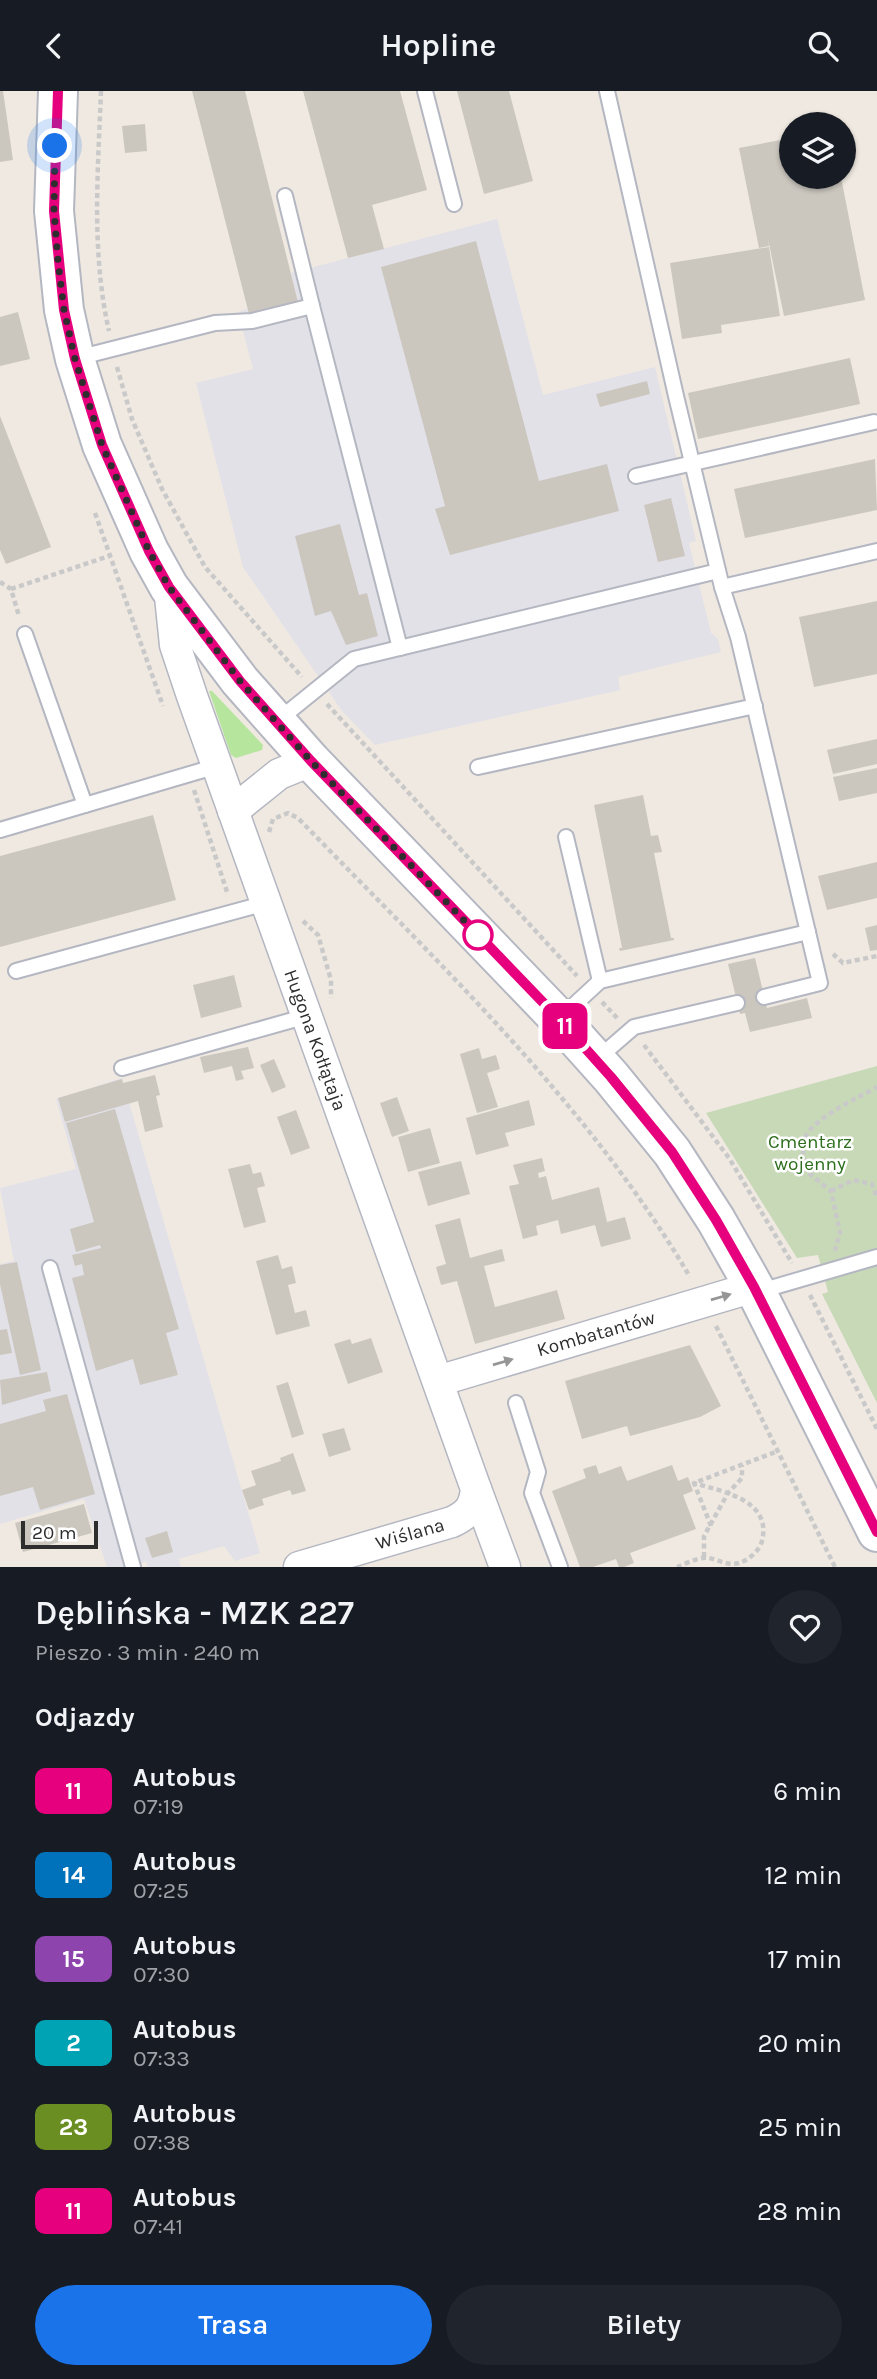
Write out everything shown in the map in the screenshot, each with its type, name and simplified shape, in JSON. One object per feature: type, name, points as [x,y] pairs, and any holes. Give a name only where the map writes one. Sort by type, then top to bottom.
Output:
[{"type":"main road","points":[[58,91],[54,211],[64,310],[75,359],[102,445],[149,551],[169,587],[204,636],[276,722],[559,1019],[672,1152],[716,1220],[755,1290],[877,1532]]},
{"type":"street","name":"Hugona Kołłątaja","points":[[169,587],[176,645],[217,766],[438,1381],[475,1496],[505,1567]]},
{"type":"street","points":[[233,811],[279,774],[311,761]]},
{"type":"street","name":"Kombatantów","points":[[438,1381],[755,1290]]},
{"type":"street","name":"Wiślana","points":[[299,1567],[452,1522],[467,1515],[475,1496]]},
{"type":"lane","points":[[425,91],[454,204]]},
{"type":"lane","points":[[607,91],[692,463],[755,706],[820,983],[764,997]]},
{"type":"lane","points":[[285,196],[400,648]]},
{"type":"lane","points":[[75,359],[215,323],[252,321],[312,306]]},
{"type":"lane","points":[[636,476],[874,422]]},
{"type":"lane","points":[[722,587],[877,551]]},
{"type":"lane","points":[[276,722],[354,659],[718,571]]},
{"type":"lane","points":[[25,634],[85,805]]},
{"type":"lane","points":[[478,767],[755,706]]},
{"type":"lane","points":[[0,830],[217,766]]},
{"type":"lane","points":[[566,837],[595,986]]},
{"type":"lane","points":[[16,971],[266,904]]},
{"type":"lane","points":[[559,1019],[595,986],[808,932]]},
{"type":"lane","points":[[596,1060],[634,1027],[737,1003]]},
{"type":"lane","points":[[122,1068],[307,1016]]},
{"type":"lane","points":[[755,1290],[877,1258]]},
{"type":"lane","points":[[50,1268],[133,1567]]},
{"type":"lane","points":[[516,1403],[538,1472],[532,1493],[560,1567]]},
{"type":"path","points":[[102,91],[96,228],[102,301],[137,431],[162,489],[205,567],[314,691],[595,986],[630,1031],[651,1052],[729,1158],[802,1279],[877,1429]]},
{"type":"path","points":[[11,589],[109,556]]},
{"type":"path","points":[[0,582],[11,589],[25,634]]},
{"type":"path","points":[[298,818],[517,1047],[602,1147],[668,1240],[691,1280]]},
{"type":"path","points":[[808,932],[843,963],[877,956]]},
{"type":"path","points":[[830,1271],[840,1232],[831,1191],[806,1171],[802,1151],[805,1136],[819,1121],[877,1087]]},
{"type":"path","points":[[831,1191],[853,1180],[872,1184],[877,1198]]},
{"type":"path","points":[[711,1316],[835,1567]]},
{"type":"path","points":[[694,1483],[778,1451]]},
{"type":"path","points":[[704,1557],[704,1536],[728,1493],[742,1478],[742,1465]]},
{"type":"path","points":[[677,1567],[704,1557],[723,1564],[740,1563],[760,1547],[764,1531],[761,1515],[748,1503],[728,1493],[694,1483]]},
{"type":"path","points":[[694,1483],[710,1526]]},
{"type":"shaded area","points":[[497,219],[543,395],[655,367],[696,541],[689,543],[711,633],[718,639],[721,652],[618,677],[620,690],[375,745],[342,711],[243,567],[196,383],[253,369],[238,312],[247,309],[249,314],[298,302],[291,273]]},
{"type":"shaded area","points":[[122,1078],[260,1553],[235,1561],[224,1546],[179,1559],[181,1567],[148,1567],[146,1562],[128,1567],[107,1567],[84,1499],[0,1524],[0,1264],[14,1261],[0,1188],[76,1169],[56,1099]]},
{"type":"green space","points":[[209,691],[212,691],[263,745],[262,750],[236,758],[231,755]]},
{"type":"green space","name":"Cmentarz wojenny","points":[[877,1066],[877,1403],[822,1294],[828,1292],[818,1255],[797,1258],[706,1113]]},
{"type":"building","points":[[0,91],[3,91],[13,160],[0,162]]},
{"type":"building","points":[[192,91],[245,91],[298,302],[249,314]]},
{"type":"building","points":[[303,91],[400,91],[427,190],[372,205],[384,249],[348,258]]},
{"type":"building","points":[[457,91],[509,91],[533,181],[484,194]]},
{"type":"building","points":[[145,124],[147,151],[125,153],[122,126]]},
{"type":"building","points":[[779,140],[779,189],[843,189],[865,300],[784,316],[768,239],[769,246],[759,248],[739,148]]},
{"type":"building","points":[[476,241],[539,481],[607,464],[619,511],[450,555],[435,509],[445,506],[381,267]]},
{"type":"building","points":[[769,247],[780,316],[721,325],[722,333],[682,339],[670,263]]},
{"type":"building","points":[[18,312],[30,359],[0,366],[0,317]]},
{"type":"building","points":[[850,358],[860,404],[698,439],[688,393]]},
{"type":"building","points":[[647,381],[650,394],[600,407],[596,394]]},
{"type":"building","points":[[0,416],[51,547],[6,564],[0,550]]},
{"type":"building","points":[[875,459],[877,510],[745,538],[734,489]]},
{"type":"building","points":[[671,498],[685,556],[658,562],[644,505]]},
{"type":"building","points":[[340,524],[359,595],[367,593],[378,636],[346,645],[331,611],[315,616],[295,536]]},
{"type":"building","points":[[877,601],[877,674],[814,687],[799,617]]},
{"type":"building","points":[[877,739],[877,764],[833,774],[827,750]]},
{"type":"building","points":[[877,768],[877,793],[839,801],[833,777]]},
{"type":"building","points":[[643,795],[651,836],[658,835],[662,852],[654,853],[671,938],[674,940],[620,951],[619,948],[622,948],[594,805]]},
{"type":"building","points":[[153,815],[176,900],[0,947],[0,856]]},
{"type":"building","points":[[877,862],[877,898],[827,910],[818,876]]},
{"type":"building","points":[[877,925],[877,950],[870,951],[865,928]]},
{"type":"building","points":[[755,958],[767,1008],[807,998],[812,1018],[750,1032],[745,1013],[740,1014],[728,964]]},
{"type":"building","points":[[234,975],[242,1007],[201,1018],[193,985]]},
{"type":"building","points":[[248,1047],[254,1068],[241,1071],[244,1079],[236,1081],[232,1066],[204,1073],[200,1057]]},
{"type":"building","points":[[479,1048],[482,1059],[496,1055],[500,1069],[487,1073],[498,1107],[477,1113],[460,1054]]},
{"type":"building","points":[[274,1059],[286,1087],[272,1093],[260,1065]]},
{"type":"building","points":[[155,1075],[160,1095],[156,1096],[163,1127],[145,1132],[138,1101],[65,1122],[58,1098],[122,1079],[123,1083]]},
{"type":"building","points":[[397,1097],[409,1131],[392,1137],[380,1103]]},
{"type":"building","points":[[529,1100],[535,1125],[505,1133],[509,1146],[476,1155],[466,1118]]},
{"type":"building","points":[[115,1109],[179,1329],[166,1333],[178,1375],[140,1385],[133,1359],[96,1371],[72,1278],[84,1275],[82,1264],[75,1266],[72,1255],[101,1248],[100,1245],[76,1252],[70,1229],[94,1222],[66,1123]]},
{"type":"building","points":[[296,1110],[310,1148],[291,1155],[277,1117]]},
{"type":"building","points":[[430,1128],[440,1163],[408,1172],[398,1137]]},
{"type":"building","points":[[542,1158],[545,1171],[538,1173],[539,1178],[546,1176],[552,1200],[599,1187],[607,1222],[625,1217],[631,1239],[601,1247],[595,1225],[561,1234],[558,1220],[536,1226],[538,1235],[523,1239],[509,1186],[519,1184],[513,1165]]},
{"type":"building","points":[[461,1161],[470,1194],[428,1206],[418,1172]]},
{"type":"building","points":[[250,1164],[253,1174],[261,1172],[265,1186],[257,1188],[266,1222],[244,1228],[228,1169]]},
{"type":"building","points":[[460,1218],[470,1258],[502,1249],[505,1261],[484,1266],[495,1307],[557,1290],[565,1319],[475,1344],[457,1281],[441,1285],[436,1267],[446,1264],[435,1225]]},
{"type":"building","points":[[278,1255],[282,1269],[292,1266],[296,1283],[288,1285],[295,1313],[306,1310],[310,1326],[276,1335],[256,1261]]},
{"type":"building","points":[[17,1262],[41,1370],[20,1375],[0,1284],[0,1265]]},
{"type":"building","points":[[7,1329],[12,1353],[0,1355],[0,1330]]},
{"type":"building","points":[[371,1338],[383,1372],[348,1384],[334,1344],[350,1339],[352,1344]]},
{"type":"building","points":[[690,1345],[721,1406],[700,1417],[630,1436],[627,1426],[582,1439],[565,1381]]},
{"type":"building","points":[[47,1372],[51,1391],[2,1405],[0,1380]]},
{"type":"building","points":[[288,1382],[304,1434],[292,1438],[276,1386]]},
{"type":"building","points":[[67,1394],[95,1494],[40,1510],[33,1487],[0,1496],[0,1424],[46,1411],[43,1400]]},
{"type":"building","points":[[344,1428],[351,1450],[329,1457],[322,1434]]},
{"type":"building","points":[[293,1453],[306,1491],[292,1495],[290,1490],[262,1499],[264,1505],[249,1510],[242,1490],[256,1485],[251,1471],[281,1461],[280,1458]]},
{"type":"building","points":[[596,1465],[599,1474],[621,1466],[627,1481],[672,1465],[678,1481],[688,1477],[693,1491],[683,1495],[696,1529],[630,1553],[634,1563],[624,1567],[619,1567],[616,1559],[593,1567],[580,1567],[552,1491],[586,1478],[583,1469]]},
{"type":"building","points":[[84,1504],[92,1533],[23,1552],[15,1523]]},
{"type":"building","points":[[167,1531],[173,1552],[152,1558],[145,1538]]},
{"type":"bus line","name":"11","points":[[58,91],[54,211],[64,310],[86,400],[102,445],[149,551],[169,587],[240,681],[311,761],[559,1019],[672,1152],[716,1220],[754,1287],[877,1532]]},
{"type":"route","points":[[55,146],[54,211],[58,261],[64,310],[75,359],[102,445],[149,551],[169,587],[240,681],[311,761],[478,935]]}]
